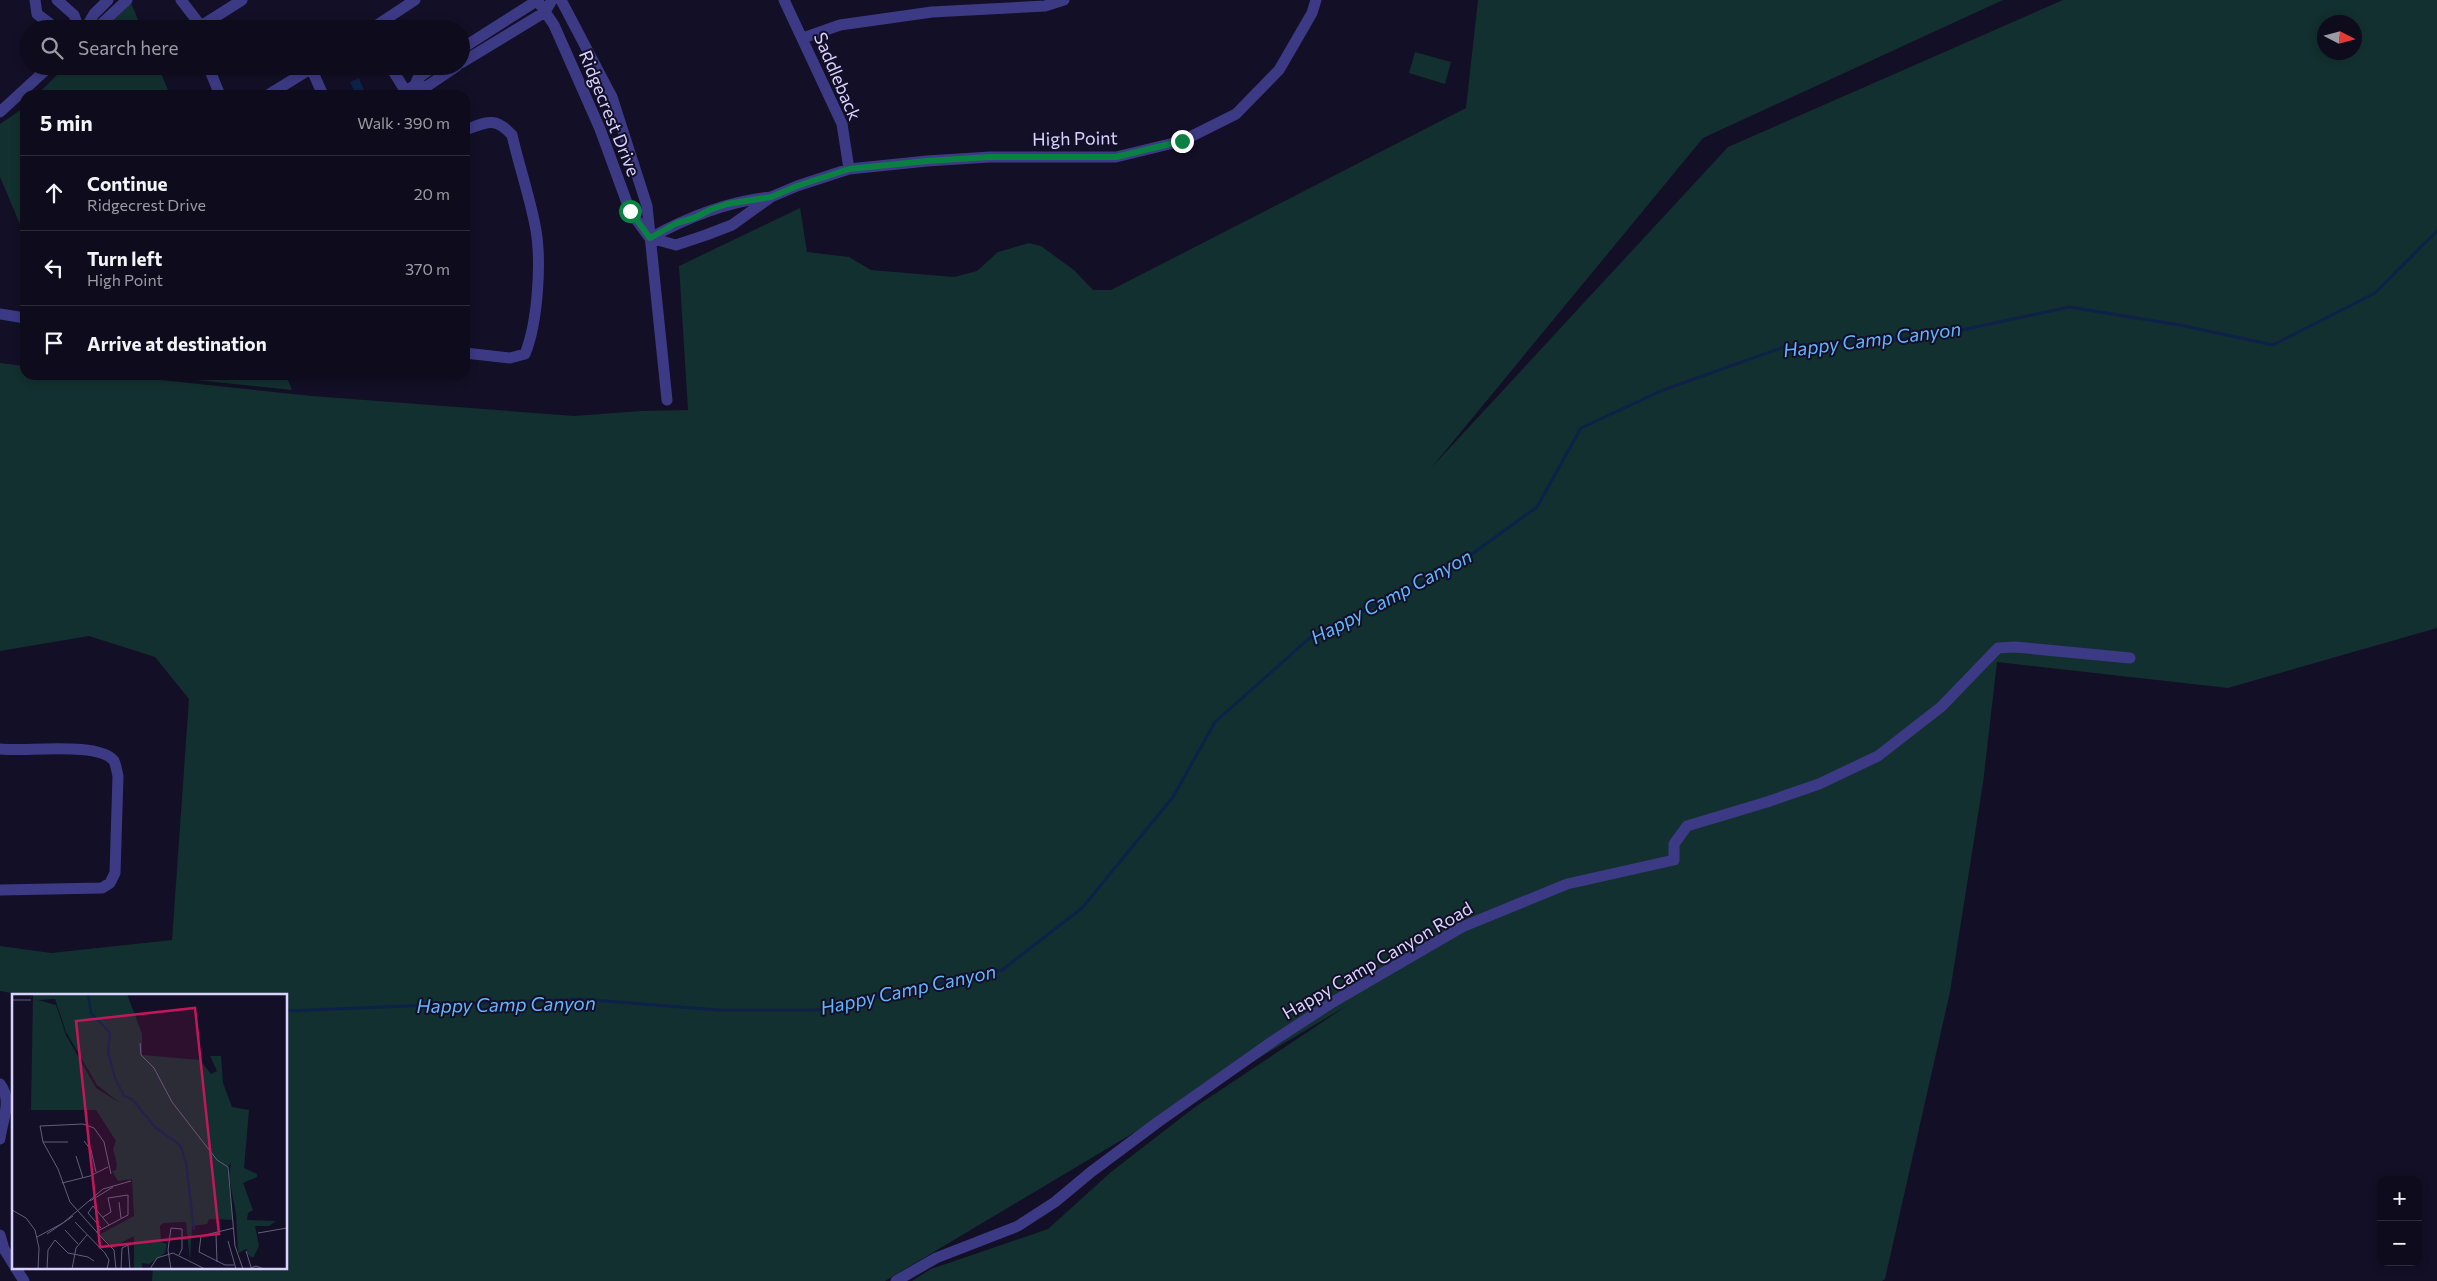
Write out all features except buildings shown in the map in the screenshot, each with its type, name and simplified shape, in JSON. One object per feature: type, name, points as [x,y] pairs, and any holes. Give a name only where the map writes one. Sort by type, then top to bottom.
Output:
[{"type":"street","points":[[35,0],[37,14],[45,20]]},
{"type":"street","points":[[57,0],[74,15],[76,20]]},
{"type":"street","points":[[90,20],[108,0]]},
{"type":"street","points":[[106,20],[127,0]]},
{"type":"street","points":[[181,0],[196,20]]},
{"type":"street","points":[[212,20],[242,0]]},
{"type":"street","points":[[385,20],[415,0]]},
{"type":"street","points":[[470,44],[538,0]]},
{"type":"street","name":"Ridgecrest Drive","points":[[538,0],[554,26],[600,129],[630,211],[650,238]]},
{"type":"street","points":[[470,58],[545,12],[552,0]]},
{"type":"street","name":"Ridgecrest Drive","points":[[561,0],[612,98],[647,206],[667,400]]},
{"type":"street","name":"Saddleback","points":[[784,0],[842,124],[849,169]]},
{"type":"street","points":[[803,38],[840,25],[932,12],[1045,6],[1064,0]]},
{"type":"street","name":"High Point","points":[[650,238],[677,223],[694,218],[712,209],[733,203],[771,197],[797,186],[849,169],[990,157],[1116,157],[1182,141],[1236,114],[1279,70],[1312,12],[1316,0]]},
{"type":"street","points":[[24,90],[40,75]]},
{"type":"street","points":[[212,75],[218,90]]},
{"type":"street","points":[[276,90],[300,75]]},
{"type":"street","points":[[316,75],[321,90]]},
{"type":"street","points":[[398,75],[410,90]]},
{"type":"street","points":[[410,90],[422,75]]},
{"type":"street","points":[[410,90],[426,87],[444,75]]},
{"type":"street","points":[[0,112],[20,94]]},
{"type":"street","points":[[470,128],[487,122],[496,122],[512,135],[535,226],[538,294],[531,341],[525,354],[510,358],[470,354]]},
{"type":"street","name":"High Point","points":[[650,238],[676,245],[732,225],[740,218],[760,208],[771,197]]},
{"type":"street","points":[[733,203],[737,205],[740,218]]},
{"type":"street","points":[[0,314],[20,317]]},
{"type":"street","name":"Happy Camp Canyon Road","points":[[896,1281],[936,1258],[1018,1226],[1056,1202],[1091,1172],[1158,1122],[1276,1040],[1333,1002],[1462,927],[1567,884],[1674,860],[1674,844],[1687,826],[1810,787],[1878,756],[1941,707],[1998,648],[2015,646],[2130,658]]},
{"type":"street","points":[[0,749],[102,752],[114,761],[118,776],[115,821],[115,872],[110,883],[102,888],[0,890]]},
{"type":"street","points":[[0,1139],[7,1101],[2,1086]]},
{"type":"street","points":[[0,1235],[2,1250],[12,1263]]},
{"type":"street","points":[[15,1268],[24,1281]]},
{"type":"green space","points":[[1478,0],[2003,0],[1703,138],[1432,467],[1728,147],[2063,0],[2437,0],[2437,628],[2228,688],[1997,662],[1983,783],[1950,992],[1885,1279],[1882,1281],[912,1281],[931,1269],[1048,1229],[1111,1172],[1195,1107],[1348,1005],[885,1281],[152,1281],[153,1268],[288,1268],[288,994],[16,994],[0,991],[0,946],[51,953],[172,940],[189,699],[155,657],[89,636],[0,651],[0,363],[20,365],[20,380],[160,380],[312,396],[574,416],[688,410],[679,266],[800,208],[807,252],[849,257],[871,270],[954,277],[977,271],[998,252],[1029,243],[1041,246],[1074,270],[1093,290],[1111,290],[1466,108]]},
{"type":"green space","points":[[131,3],[138,20],[114,20]]},
{"type":"green space","points":[[1415,52],[1451,62],[1445,84],[1409,73]]},
{"type":"green space","points":[[57,75],[162,75],[168,90],[42,90]]},
{"type":"green space","points":[[20,110],[20,224],[0,177],[0,124]]},
{"type":"green space","points":[[196,380],[288,380],[292,390]]},
{"type":"water","points":[[359,78],[364,90],[354,90],[350,82]]},
{"type":"waterway","name":"Happy Camp Canyon","points":[[288,1011],[580,999],[718,1010],[815,1010],[1002,970],[1082,908],[1173,797],[1215,722],[1313,635],[1454,567],[1537,507],[1581,428],[1663,390],[1787,346],[1929,337],[2069,307],[2180,325],[2273,345],[2375,293],[2437,231]]},
{"type":"route","points":[[630,211],[650,238],[677,223],[694,218],[712,209],[755,198],[771,197],[797,186],[849,169],[990,157],[1116,157],[1182,141]]}]
